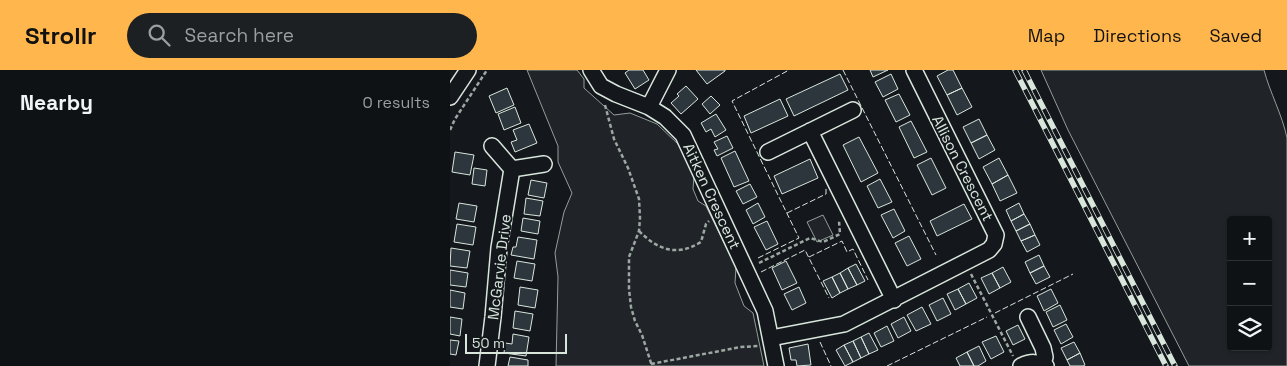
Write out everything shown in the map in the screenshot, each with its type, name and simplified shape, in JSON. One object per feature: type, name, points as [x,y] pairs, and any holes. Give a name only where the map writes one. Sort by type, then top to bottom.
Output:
[{"type":"street","points":[[450,97],[468,70]]},
{"type":"street","points":[[591,70],[601,86]]},
{"type":"street","points":[[649,107],[668,70]]},
{"type":"street","name":"Allison Crescent","points":[[772,342],[844,324],[989,250],[994,244],[996,235],[914,70]]},
{"type":"street","name":"Aitken Crescent","points":[[601,86],[649,107],[665,117],[683,135],[765,311],[776,366]]},
{"type":"street","points":[[768,152],[853,110]]},
{"type":"street","points":[[810,131],[894,300]]},
{"type":"street","points":[[492,146],[512,169],[544,164]]},
{"type":"street","name":"McGarvie Drive","points":[[487,366],[499,248],[512,169]]},
{"type":"street","points":[[1018,362],[1036,362],[1045,365],[1043,348],[1028,317]]},
{"type":"path","points":[[450,130],[488,70]]},
{"type":"path","points":[[601,86],[614,139],[628,168],[639,199],[639,231],[629,257],[629,290],[635,321],[642,335],[651,365],[772,342]]},
{"type":"path","points":[[639,231],[647,239],[668,250],[681,250],[701,242],[706,224],[720,212]]},
{"type":"path","points":[[746,269],[810,238],[824,242],[840,234],[838,217],[850,212]]},
{"type":"path","points":[[966,262],[1018,362]]},
{"type":"shaded area","points":[[527,70],[577,70],[584,79],[584,88],[614,115],[630,113],[657,124],[679,145],[694,176],[693,189],[698,201],[706,206],[736,267],[735,283],[744,306],[753,313],[764,366],[556,366],[558,277],[555,253],[564,212],[572,193],[558,162],[558,146]]},
{"type":"shaded area","points":[[1041,70],[1264,70],[1287,138],[1287,366],[1189,366],[1068,130]]},
{"type":"shaded area","points":[[823,215],[833,235],[817,242],[807,222]]},
{"type":"building","points":[[629,70],[643,70],[649,80],[635,89],[625,73]]},
{"type":"building","points":[[696,70],[725,70],[725,71],[707,84]]},
{"type":"building","points":[[870,70],[888,70],[873,77]]},
{"type":"building","points":[[948,70],[953,70],[962,88],[947,95],[937,76]]},
{"type":"building","points":[[840,74],[848,90],[794,116],[786,99]]},
{"type":"building","points":[[891,74],[898,89],[883,97],[875,82]]},
{"type":"building","points":[[686,86],[698,99],[681,114],[671,103]]},
{"type":"building","points":[[507,88],[514,105],[496,113],[489,96]]},
{"type":"building","points":[[962,88],[972,107],[957,115],[947,95]]},
{"type":"building","points":[[899,94],[910,115],[896,122],[885,100]]},
{"type":"building","points":[[711,96],[720,105],[710,114],[702,104]]},
{"type":"building","points":[[780,99],[788,116],[751,133],[744,116]]},
{"type":"building","points":[[515,107],[521,123],[504,130],[498,114]]},
{"type":"building","points":[[716,114],[726,130],[715,137],[711,129],[706,132],[701,123]]},
{"type":"building","points":[[979,119],[987,135],[971,143],[963,127]]},
{"type":"building","points":[[911,121],[927,152],[914,158],[899,127]]},
{"type":"building","points":[[529,124],[537,143],[515,152],[511,142],[517,140],[513,130]]},
{"type":"building","points":[[987,135],[995,150],[979,159],[971,143]]},
{"type":"building","points":[[727,136],[733,148],[717,156],[714,150],[718,149],[714,142]]},
{"type":"building","points":[[859,137],[878,173],[861,182],[843,145]]},
{"type":"building","points":[[735,151],[749,181],[734,187],[721,158]]},
{"type":"building","points":[[455,152],[474,155],[470,175],[452,172]]},
{"type":"building","points":[[931,158],[946,188],[932,195],[917,165]]},
{"type":"building","points":[[999,158],[1008,175],[992,184],[983,167]]},
{"type":"building","points":[[810,159],[818,178],[782,194],[774,176]]},
{"type":"building","points":[[474,168],[487,170],[485,186],[472,184]]},
{"type":"building","points":[[1008,175],[1017,193],[1000,201],[992,184]]},
{"type":"building","points":[[880,179],[892,202],[878,208],[867,186]]},
{"type":"building","points":[[531,180],[547,183],[544,198],[528,195]]},
{"type":"building","points":[[750,184],[757,197],[743,204],[736,191]]},
{"type":"building","points":[[526,198],[543,201],[540,216],[524,214]]},
{"type":"building","points":[[459,203],[477,206],[474,222],[456,219]]},
{"type":"building","points":[[758,203],[765,217],[753,224],[746,210]]},
{"type":"building","points":[[1019,203],[1024,214],[1011,221],[1006,210]]},
{"type":"building","points":[[964,204],[972,219],[937,236],[930,221]]},
{"type":"building","points":[[894,209],[905,231],[893,238],[881,215]]},
{"type":"building","points":[[1024,214],[1030,224],[1016,231],[1011,221]]},
{"type":"building","points":[[523,218],[540,221],[538,234],[521,231]]},
{"type":"building","points":[[767,221],[778,244],[766,250],[754,227]]},
{"type":"building","points":[[457,224],[476,227],[473,245],[454,242]]},
{"type":"building","points":[[1030,224],[1035,235],[1021,241],[1016,231]]},
{"type":"building","points":[[1035,235],[1040,245],[1027,252],[1021,241]]},
{"type":"building","points":[[909,236],[921,259],[907,266],[895,243]]},
{"type":"building","points":[[518,237],[537,240],[534,259],[511,255],[513,247],[516,247]]},
{"type":"building","points":[[451,248],[470,251],[467,268],[450,266]]},
{"type":"building","points":[[1039,255],[1044,266],[1030,273],[1025,262]]},
{"type":"building","points":[[517,261],[535,264],[532,281],[514,278]]},
{"type":"building","points":[[786,261],[797,283],[782,290],[772,268]]},
{"type":"building","points":[[856,264],[865,281],[857,285],[848,268]]},
{"type":"building","points":[[1044,266],[1050,277],[1036,284],[1030,273]]},
{"type":"building","points":[[1003,267],[1011,282],[1000,288],[992,273]]},
{"type":"building","points":[[848,268],[857,285],[848,289],[840,273]]},
{"type":"building","points":[[450,270],[468,273],[466,287],[450,285]]},
{"type":"building","points":[[840,273],[848,289],[840,293],[832,277]]},
{"type":"building","points":[[992,273],[1000,288],[989,294],[981,278]]},
{"type":"building","points":[[832,277],[840,293],[832,298],[823,281]]},
{"type":"building","points":[[969,283],[977,298],[966,304],[958,289]]},
{"type":"building","points":[[520,287],[538,290],[535,308],[518,305]]},
{"type":"building","points":[[799,287],[806,303],[792,310],[784,294]]},
{"type":"building","points":[[958,289],[966,304],[955,310],[947,294]]},
{"type":"building","points":[[1051,289],[1058,303],[1044,311],[1037,296]]},
{"type":"building","points":[[450,290],[465,293],[463,309],[450,307]]},
{"type":"building","points":[[943,298],[951,314],[937,321],[929,305]]},
{"type":"building","points":[[1060,305],[1067,320],[1053,327],[1046,312]]},
{"type":"building","points":[[922,307],[931,324],[916,331],[907,315]]},
{"type":"building","points":[[515,311],[533,314],[530,331],[513,328]]},
{"type":"building","points":[[450,317],[462,319],[460,336],[450,334]]},
{"type":"building","points":[[904,317],[911,331],[898,338],[891,324]]},
{"type":"building","points":[[1066,324],[1073,337],[1061,344],[1054,330]]},
{"type":"building","points":[[1018,325],[1025,339],[1013,345],[1006,331]]},
{"type":"building","points":[[887,326],[894,341],[881,347],[874,333]]},
{"type":"building","points":[[869,333],[878,350],[869,354],[861,337]]},
{"type":"building","points":[[513,334],[529,337],[526,356],[504,353],[505,343],[512,344]]},
{"type":"building","points":[[996,336],[1004,352],[991,359],[982,342]]},
{"type":"building","points":[[861,337],[869,354],[861,358],[853,341]]},
{"type":"building","points":[[450,340],[459,341],[456,355],[450,354]]},
{"type":"building","points":[[853,341],[861,358],[853,362],[844,345]]},
{"type":"building","points":[[1074,342],[1080,353],[1067,360],[1061,348]]},
{"type":"building","points":[[808,344],[811,365],[797,366],[796,360],[791,360],[789,348]]},
{"type":"building","points":[[844,345],[853,362],[845,366],[836,350]]},
{"type":"building","points":[[979,346],[986,361],[978,366],[974,366],[967,352]]},
{"type":"building","points":[[967,352],[974,366],[960,366],[956,358]]},
{"type":"building","points":[[1080,353],[1085,365],[1070,366],[1067,360]]},
{"type":"building","points":[[510,357],[528,360],[528,366],[508,366]]},
{"type":"railway","points":[[1015,70],[1166,366]]},
{"type":"railway","points":[[1024,70],[1175,366]]},
{"type":"fence","points":[[758,258],[799,238],[732,101],[789,70]]},
{"type":"fence","points":[[843,70],[936,255]]},
{"type":"fence","points":[[787,213],[826,194],[826,188]]},
{"type":"fence","points":[[809,257],[842,241],[847,252],[853,249],[868,280]]},
{"type":"fence","points":[[761,272],[805,250],[829,298]]},
{"type":"fence","points":[[995,313],[1073,274]]},
{"type":"fence","points":[[887,366],[987,317]]},
{"type":"fence","points":[[820,342],[831,366]]}]
